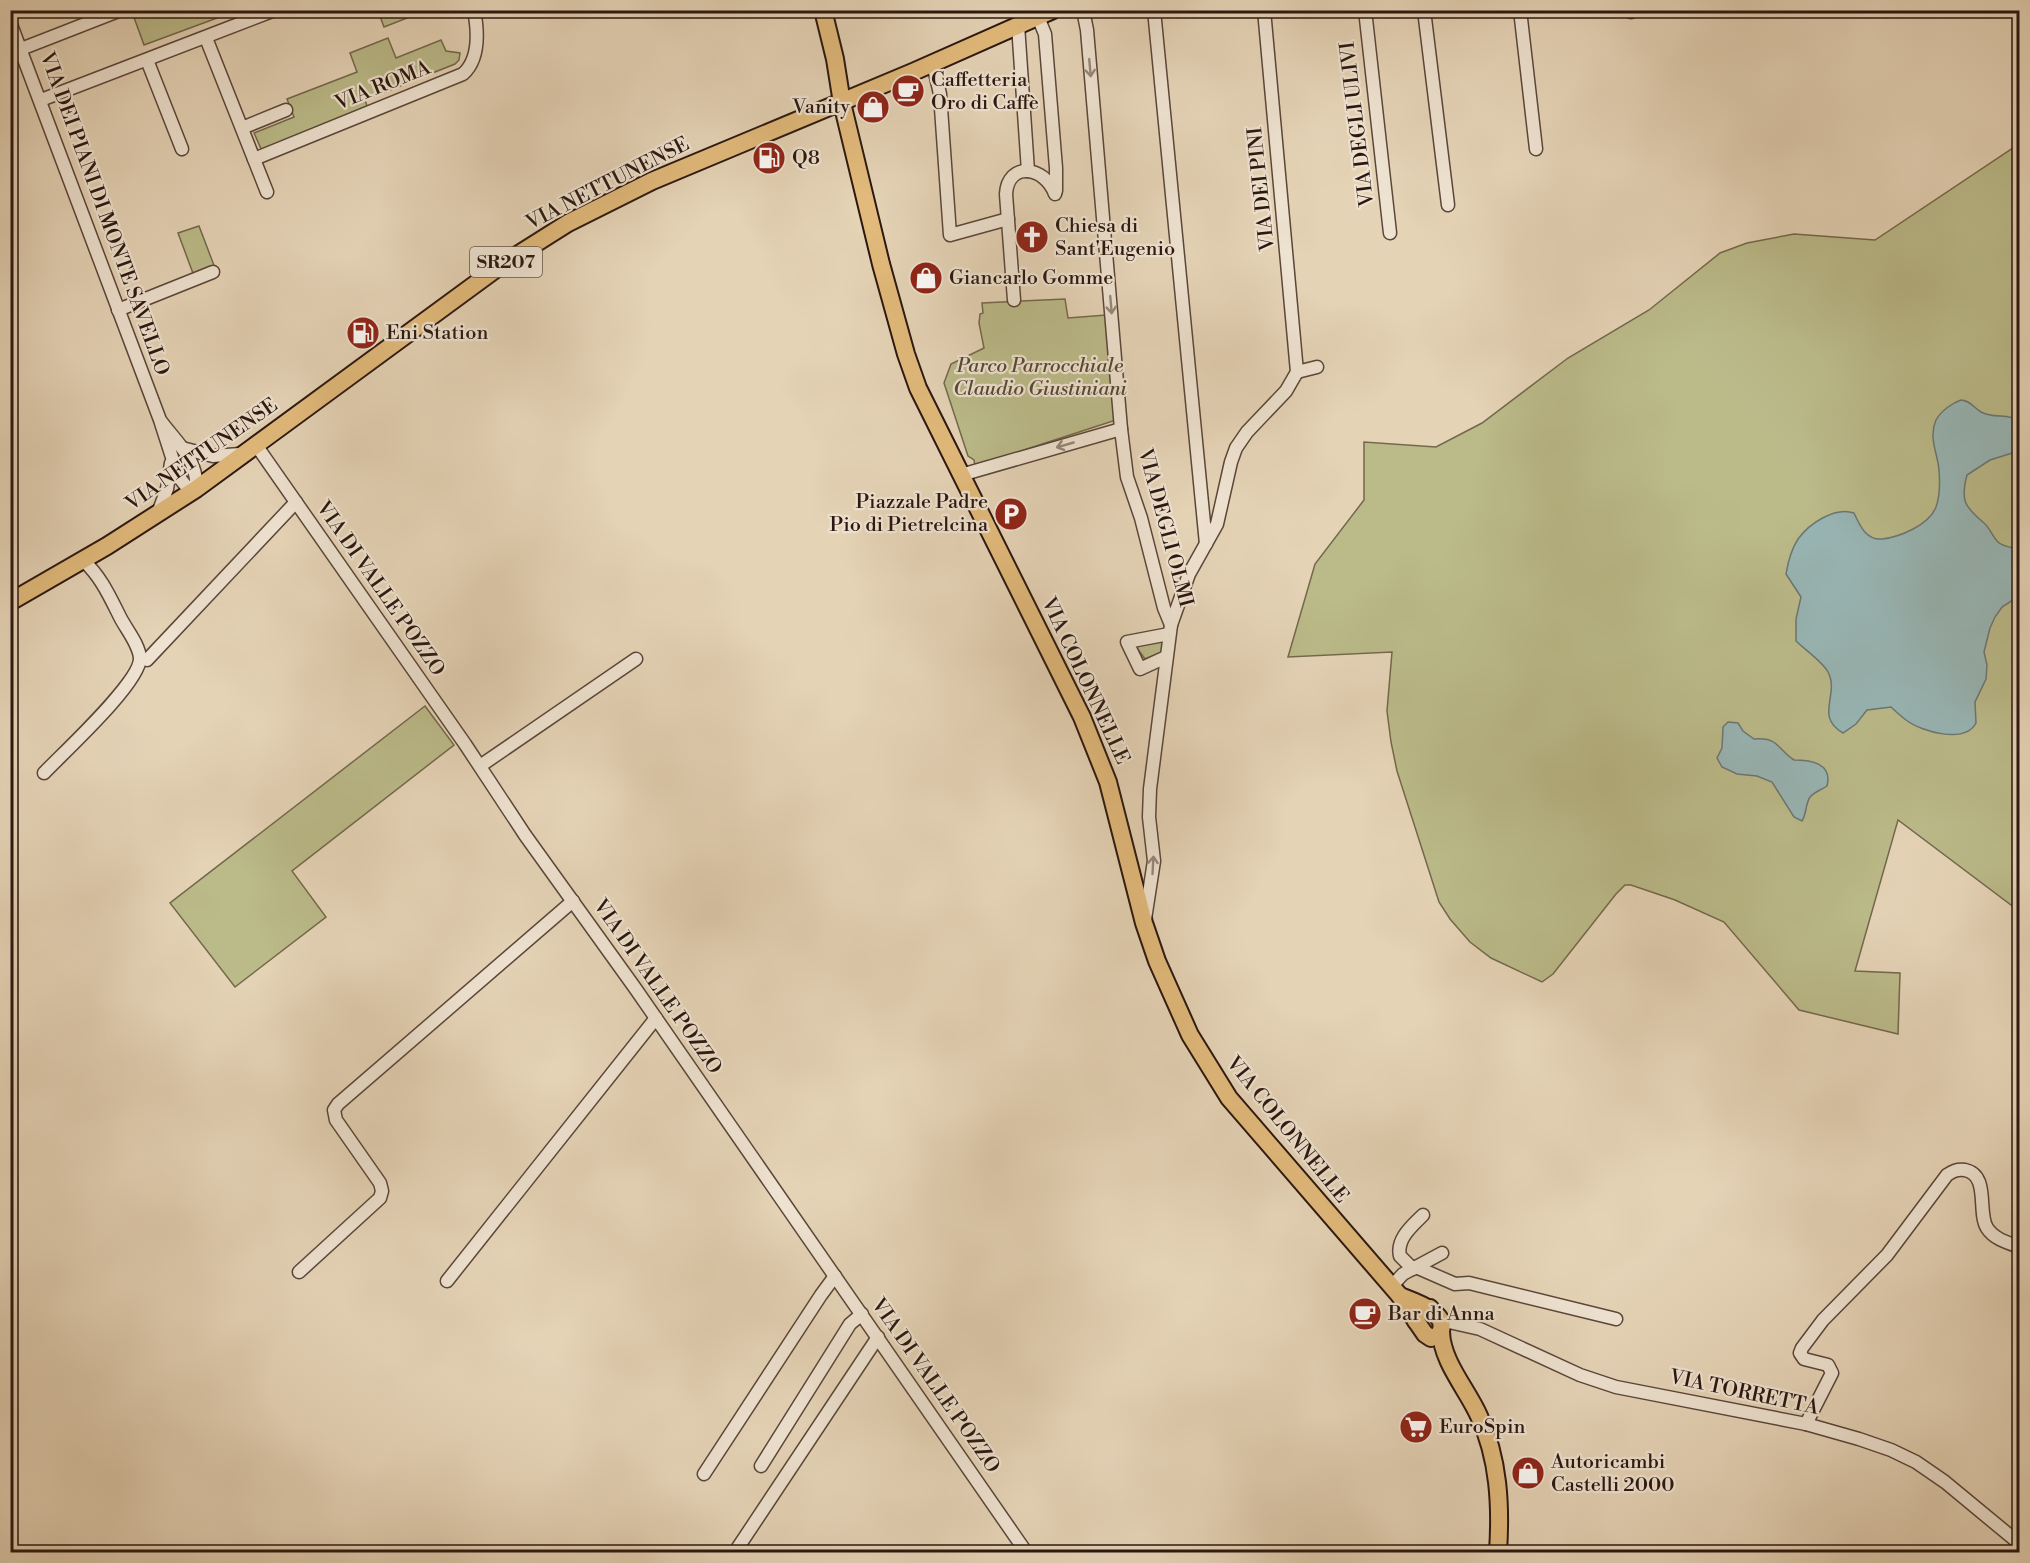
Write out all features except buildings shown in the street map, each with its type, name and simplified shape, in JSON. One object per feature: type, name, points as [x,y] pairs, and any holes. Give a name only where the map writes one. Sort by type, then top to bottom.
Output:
[{"type":"main road","name":"VIA COLONNELLE","points":[[823,10],[835,59],[842,103],[881,264],[906,354],[918,388],[1072,696],[1099,758],[1113,799],[1144,923],[1156,961],[1182,1018],[1221,1087],[1396,1291],[1436,1329],[1475,1407],[1491,1449],[1499,1495],[1498,1552]]},
{"type":"main road","name":"VIA NETTUNENSE","points":[[10,602],[83,560],[196,489],[500,266],[546,236],[652,181],[842,103],[1045,14]]},
{"type":"main road","name":"VIA COLONNELLE","points":[[1396,1291],[1425,1334],[1436,1329]]},
{"type":"street","points":[[21,49],[121,10]]},
{"type":"street","points":[[41,100],[275,10]]},
{"type":"street","name":"VIA ROMA","points":[[254,159],[463,74],[471,65],[475,52],[477,29],[474,10]]},
{"type":"street","name":"VIA DEGLI OLMI","points":[[1083,10],[1087,30],[1127,477],[1141,518],[1170,630]]},
{"type":"street","points":[[1154,10],[1206,544]]},
{"type":"street","name":"VIA DEI PINI","points":[[1264,10],[1296,371]]},
{"type":"street","name":"VIA DEGLI ULIVI","points":[[1365,10],[1390,233]]},
{"type":"street","points":[[1424,10],[1448,205]]},
{"type":"street","points":[[1520,10],[1536,149]]},
{"type":"street","points":[[1014,300],[1006,194],[1008,183],[1016,175],[1028,171],[1044,176],[1051,183],[1055,194],[1056,168],[1045,14]]},
{"type":"street","name":"VIA DEI PIANI DI MONTE SAVELLO","points":[[11,22],[160,420]]},
{"type":"street","points":[[1018,25],[1028,171]]},
{"type":"street","points":[[206,38],[267,192]]},
{"type":"street","points":[[147,60],[182,148]]},
{"type":"street","points":[[933,64],[940,93],[950,235],[1008,219]]},
{"type":"street","points":[[242,128],[286,110]]},
{"type":"street","points":[[118,310],[213,272]]},
{"type":"street","points":[[1144,923],[1154,861],[1149,817],[1150,789],[1170,630],[1189,574],[1219,520],[1236,448],[1247,432],[1282,397],[1296,371],[1317,367]]},
{"type":"street","points":[[160,420],[182,448],[195,470],[196,489],[186,486],[180,480],[160,420]]},
{"type":"street","points":[[961,475],[1121,429]]},
{"type":"street","points":[[182,448],[213,456],[228,456],[250,449]]},
{"type":"street","name":"VIA DI VALLE POZZO","points":[[250,449],[296,502],[480,766],[525,835],[656,1018],[1026,1552]]},
{"type":"street","points":[[158,514],[169,483],[172,459]]},
{"type":"street","points":[[147,660],[296,502]]},
{"type":"street","points":[[44,773],[115,699],[140,661],[137,648],[103,582],[83,560]]},
{"type":"street","points":[[1166,657],[1140,669],[1127,642],[1170,630]]},
{"type":"street","points":[[480,766],[636,659]]},
{"type":"street","points":[[299,1272],[382,1194],[380,1183],[336,1120],[334,1110],[338,1104],[573,902]]},
{"type":"street","points":[[447,1281],[656,1018]]},
{"type":"street","points":[[1806,1424],[1832,1373],[1828,1365],[1803,1359],[1800,1353],[1802,1348],[1823,1320],[1887,1255],[1947,1175],[1960,1170],[1973,1173],[1981,1190],[1986,1227],[1993,1235],[2019,1247]]},
{"type":"street","points":[[1423,1215],[1406,1233],[1399,1248],[1400,1256],[1414,1268],[1455,1284],[1469,1283],[1616,1319]]},
{"type":"street","points":[[1396,1291],[1403,1274],[1442,1253]]},
{"type":"street","points":[[704,1474],[835,1275]]},
{"type":"street","points":[[761,1466],[850,1324],[862,1314]]},
{"type":"street","name":"VIA TORRETTA","points":[[1436,1329],[1480,1329],[1574,1373],[1602,1383],[1806,1424],[1876,1444],[1916,1462],[1945,1482],[2019,1544]]},
{"type":"street","points":[[735,1552],[878,1337]]},
{"type":"green space","points":[[236,11],[144,45],[132,12]]},
{"type":"green space","points":[[378,11],[425,11],[384,27]]},
{"type":"green space","points":[[388,38],[396,58],[441,40],[446,51],[460,53],[459,60],[455,64],[365,100],[368,109],[262,151],[254,133],[294,117],[287,99],[357,72],[350,53]]},
{"type":"green space","points":[[2019,144],[2019,911],[1898,820],[1855,971],[1900,973],[1898,1034],[1799,1010],[1724,922],[1675,900],[1631,885],[1625,885],[1616,894],[1553,974],[1542,982],[1491,958],[1470,942],[1439,902],[1397,771],[1391,742],[1387,711],[1392,652],[1288,657],[1315,564],[1364,500],[1364,442],[1436,447],[1482,423],[1568,358],[1649,310],[1720,253],[1747,243],[1794,234],[1875,240]]},
{"type":"green space","points":[[199,226],[215,268],[194,276],[178,233]]},
{"type":"green space","name":"Parco Parrocchiale Claudio Giustiniani","points":[[1065,299],[1068,318],[1106,315],[1116,420],[975,466],[974,460],[968,456],[944,383],[951,364],[984,348],[979,323],[980,314],[983,313],[982,303]]},
{"type":"green space","points":[[1162,641],[1162,652],[1145,659],[1137,648],[1138,645]]},
{"type":"green space","points":[[425,706],[454,745],[292,871],[326,917],[235,987],[170,903]]},
{"type":"water","points":[[1961,400],[1986,414],[2011,417],[2020,421],[2019,451],[1990,460],[1967,475],[1965,484],[1964,497],[1968,508],[1986,525],[1998,542],[2019,550],[2019,596],[2002,607],[1990,628],[1984,652],[1987,665],[1986,679],[1975,702],[1976,723],[1963,733],[1932,732],[1906,720],[1891,707],[1867,710],[1856,724],[1843,733],[1830,720],[1831,681],[1826,668],[1796,641],[1796,619],[1801,597],[1786,574],[1792,552],[1798,539],[1816,522],[1839,512],[1854,513],[1864,531],[1876,539],[1889,538],[1921,525],[1936,507],[1938,498],[1939,475],[1933,440],[1936,420],[1950,405]]},
{"type":"water","points":[[1728,722],[1738,723],[1743,731],[1754,739],[1773,742],[1794,760],[1819,764],[1827,772],[1827,786],[1810,797],[1802,821],[1794,817],[1772,782],[1757,776],[1737,774],[1722,767],[1717,758],[1722,748],[1723,727]]},
{"type":"place","name":"Caffetteria Oro di Caffè","points":[[908,91]]},
{"type":"place","name":"Vanity","points":[[873,107]]},
{"type":"place","name":"Q8","points":[[769,158]]},
{"type":"place","name":"Chiesa di Sant'Eugenio","points":[[1032,237]]},
{"type":"place","name":"Giancarlo Gomme","points":[[926,278]]},
{"type":"place","name":"Eni Station","points":[[363,333]]},
{"type":"place","name":"Piazzale Padre Pio di Pietrelcina","points":[[1011,514]]},
{"type":"place","name":"Bar di Anna","points":[[1365,1314]]},
{"type":"place","name":"EuroSpin","points":[[1416,1427]]},
{"type":"place","name":"Autoricambi Castelli 2000","points":[[1528,1473]]}]
